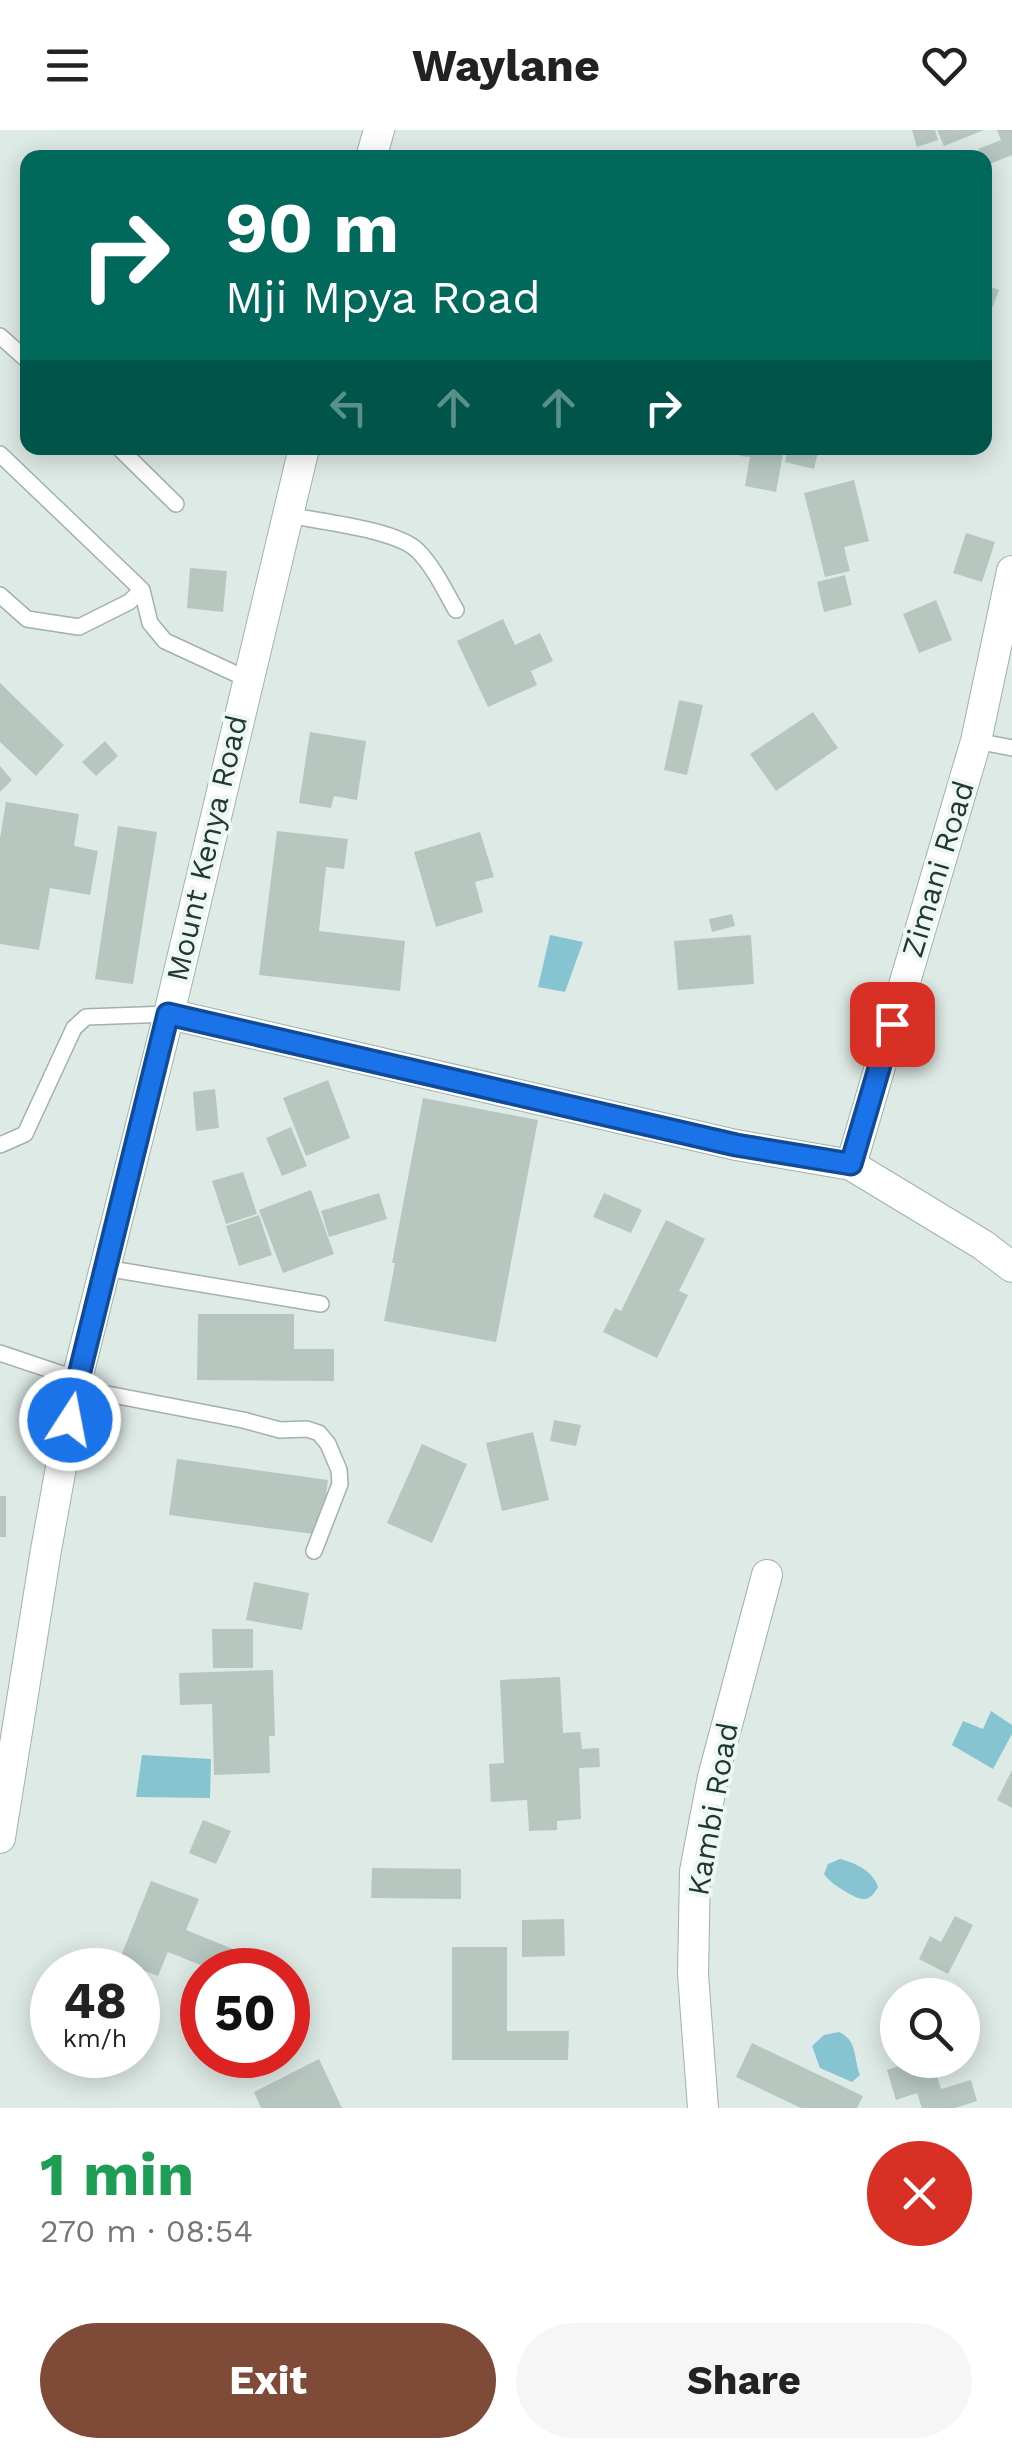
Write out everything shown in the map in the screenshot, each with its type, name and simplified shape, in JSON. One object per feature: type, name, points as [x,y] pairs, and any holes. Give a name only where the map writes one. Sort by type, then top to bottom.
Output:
[{"type":"street","name":"Mount Kenya Road","points":[[0,1838],[77,1384],[302,455]]},
{"type":"street","name":"Zimani Road","points":[[851,1164],[976,742],[1012,571]]},
{"type":"street","points":[[168,1014],[736,1145],[851,1164],[983,1244],[1012,1267]]},
{"type":"street","name":"Kambi Road","points":[[703,2108],[694,1974],[696,1872],[713,1776],[767,1575]]},
{"type":"lane","points":[[0,336],[20,353]]},
{"type":"lane","points":[[0,454],[142,590],[150,623],[165,641],[247,679]]},
{"type":"lane","points":[[126,455],[176,504]]},
{"type":"lane","points":[[288,515],[398,538],[415,548],[431,567],[456,610]]},
{"type":"lane","points":[[0,595],[27,619],[79,627],[129,602],[142,590]]},
{"type":"lane","points":[[976,742],[1012,748]]},
{"type":"lane","points":[[0,1145],[24,1134],[74,1028],[86,1016],[168,1014]]},
{"type":"lane","points":[[106,1268],[321,1304]]},
{"type":"lane","points":[[0,1353],[77,1384],[280,1430],[307,1429],[319,1433],[339,1470],[340,1484],[314,1551]]},
{"type":"water","points":[[550,935],[583,942],[565,992],[538,987]]},
{"type":"water","points":[[991,1711],[1012,1725],[1012,1734],[993,1769],[952,1745],[963,1721],[983,1729]]},
{"type":"water","points":[[142,1755],[211,1759],[210,1798],[136,1797]]},
{"type":"water","points":[[840,1859],[858,1865],[872,1876],[878,1887],[870,1897],[853,1896],[826,1877],[828,1864]]},
{"type":"water","points":[[839,2032],[854,2050],[860,2075],[852,2082],[820,2068],[812,2046],[824,2035]]},
{"type":"building","points":[[912,130],[935,130],[938,140],[917,147]]},
{"type":"building","points":[[937,130],[984,130],[944,146]]},
{"type":"building","points":[[997,130],[1012,130],[1012,155],[992,163],[992,150],[978,149],[1001,140]]},
{"type":"building","points":[[992,288],[999,290],[992,308]]},
{"type":"building","points":[[783,455],[776,492],[745,486],[750,457],[740,456]]},
{"type":"building","points":[[786,455],[817,455],[814,469],[785,462]]},
{"type":"building","points":[[854,480],[869,541],[844,547],[850,571],[825,577],[804,493]]},
{"type":"building","points":[[966,533],[995,542],[982,582],[953,573]]},
{"type":"building","points":[[190,568],[227,571],[223,612],[187,608]]},
{"type":"building","points":[[845,575],[852,605],[824,612],[817,582]]},
{"type":"building","points":[[936,600],[952,640],[919,653],[903,614]]},
{"type":"building","points":[[503,619],[515,645],[540,633],[553,661],[531,671],[537,685],[488,707],[457,641]]},
{"type":"building","points":[[0,683],[64,745],[36,776],[0,742]]},
{"type":"building","points":[[679,700],[703,705],[687,775],[664,770]]},
{"type":"building","points":[[813,712],[838,748],[776,791],[750,754]]},
{"type":"building","points":[[310,732],[366,741],[357,800],[334,796],[331,808],[299,803]]},
{"type":"building","points":[[105,741],[118,756],[96,776],[82,762]]},
{"type":"building","points":[[0,766],[12,780],[0,792]]},
{"type":"building","points":[[6,802],[79,814],[74,846],[98,851],[90,895],[50,888],[39,950],[0,944],[0,838]]},
{"type":"building","points":[[118,826],[157,832],[133,984],[95,979]]},
{"type":"building","points":[[277,831],[348,839],[344,869],[326,867],[319,931],[405,941],[400,991],[259,975]]},
{"type":"building","points":[[480,832],[494,877],[475,882],[483,912],[436,927],[414,852]]},
{"type":"building","points":[[732,914],[735,926],[712,932],[709,919]]},
{"type":"building","points":[[751,935],[754,984],[678,990],[674,941]]},
{"type":"building","points":[[328,1080],[350,1138],[306,1156],[283,1098]]},
{"type":"building","points":[[215,1089],[219,1128],[196,1131],[193,1092]]},
{"type":"building","points":[[423,1098],[538,1120],[496,1342],[384,1321]]},
{"type":"building","points":[[291,1127],[307,1166],[282,1176],[266,1138]]},
{"type":"building","points":[[243,1172],[257,1214],[226,1224],[212,1181]]},
{"type":"building","points":[[311,1190],[334,1254],[283,1273],[259,1210]]},
{"type":"building","points":[[379,1193],[387,1219],[329,1237],[321,1211]]},
{"type":"building","points":[[604,1193],[642,1210],[631,1233],[593,1217]]},
{"type":"building","points":[[259,1215],[272,1255],[239,1266],[226,1226]]},
{"type":"building","points":[[666,1220],[705,1239],[679,1291],[688,1295],[657,1358],[603,1332],[615,1308],[621,1311]]},
{"type":"building","points":[[198,1314],[294,1314],[294,1349],[334,1349],[334,1381],[197,1380]]},
{"type":"building","points":[[554,1420],[581,1425],[576,1446],[550,1441]]},
{"type":"building","points":[[533,1432],[549,1500],[502,1511],[486,1443]]},
{"type":"building","points":[[422,1444],[467,1464],[432,1543],[387,1523]]},
{"type":"building","points":[[177,1459],[328,1480],[321,1535],[169,1515]]},
{"type":"building","points":[[0,1496],[6,1496],[6,1537],[0,1537]]},
{"type":"building","points":[[254,1582],[309,1593],[302,1630],[246,1620]]},
{"type":"building","points":[[212,1629],[253,1629],[253,1668],[213,1668]]},
{"type":"building","points":[[273,1670],[275,1736],[269,1736],[270,1773],[214,1775],[212,1704],[180,1705],[179,1673]]},
{"type":"building","points":[[560,1677],[563,1733],[580,1732],[582,1749],[599,1748],[600,1767],[579,1768],[581,1819],[557,1821],[557,1830],[529,1831],[527,1800],[491,1802],[489,1764],[504,1763],[500,1680]]},
{"type":"building","points":[[1012,1770],[1012,1808],[997,1800]]},
{"type":"building","points":[[203,1820],[231,1831],[216,1864],[189,1853]]},
{"type":"building","points":[[372,1868],[461,1869],[461,1899],[371,1898]]},
{"type":"building","points":[[151,1881],[199,1899],[186,1930],[231,1948],[180,1948],[180,1957],[168,1952],[160,1971],[160,1948],[124,1948]]},
{"type":"building","points":[[955,1916],[973,1925],[948,1974],[919,1959],[930,1936],[941,1942]]},
{"type":"building","points":[[564,1919],[565,1956],[522,1957],[522,1920]]},
{"type":"building","points":[[452,1947],[507,1947],[507,2031],[569,2031],[568,2060],[452,2060]]},
{"type":"building","points":[[752,2043],[863,2096],[857,2108],[801,2108],[736,2077]]},
{"type":"building","points":[[319,2059],[342,2108],[261,2108],[254,2092],[282,2078],[310,2078],[310,2064]]},
{"type":"building","points":[[889,2078],[938,2078],[941,2089],[971,2080],[977,2101],[955,2108],[922,2108],[917,2093],[896,2100]]},
{"type":"route","points":[[70,1420],[168,1014],[736,1145],[851,1164],[892,1024]]}]
